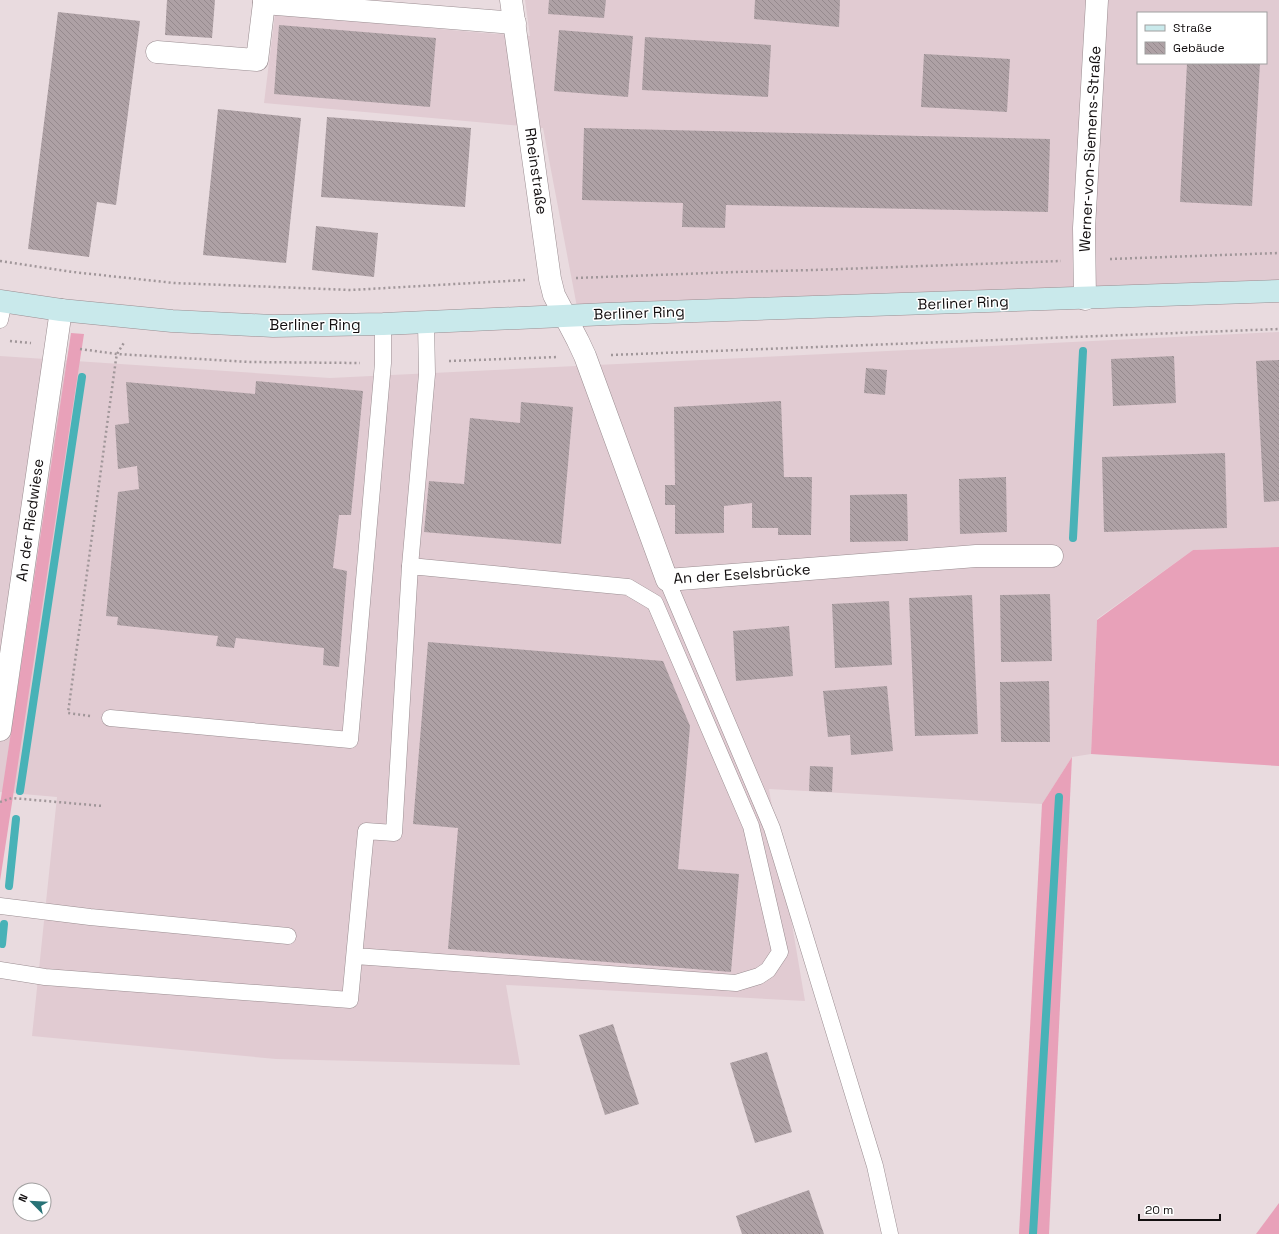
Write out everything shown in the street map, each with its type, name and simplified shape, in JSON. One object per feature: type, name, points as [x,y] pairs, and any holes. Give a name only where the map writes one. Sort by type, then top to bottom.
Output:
[{"type":"street","name":"Rheinstraße","points":[[511,0],[550,279],[554,295],[566,316]]},
{"type":"street","name":"Werner-von-Siemens-Straße","points":[[1085,299],[1084,228],[1097,0]]},
{"type":"street","points":[[157,52],[257,60],[264,2],[515,22]]},
{"type":"street","name":"Berliner Ring","points":[[1,308],[61,310],[172,321],[273,326],[383,324],[566,316],[1279,292]]},
{"type":"street","name":"An der Riedwiese","points":[[0,730],[61,310]]},
{"type":"street","name":"An der Eselsbrücke","points":[[566,316],[585,356],[667,580],[976,556],[1052,556]]},
{"type":"lane","points":[[0,970],[45,977],[350,1000],[366,831],[394,833],[410,566],[427,362],[426,322]]},
{"type":"lane","points":[[110,718],[350,740],[383,363],[383,324]]},
{"type":"lane","points":[[355,956],[736,983],[759,976],[768,970],[780,952],[751,826],[655,604],[628,587],[410,566]]},
{"type":"lane","points":[[667,580],[772,828],[875,1166],[890,1234]]},
{"type":"lane","points":[[0,906],[90,917],[288,936]]},
{"type":"path","points":[[0,261],[73,272],[174,283],[351,290],[550,279],[1279,253]]},
{"type":"path","points":[[427,362],[1279,329]]},
{"type":"path","points":[[8,340],[117,354],[249,362],[383,363]]},
{"type":"path","points":[[110,718],[68,714],[117,354],[125,341]]},
{"type":"path","points":[[0,802],[12,798],[103,806]]},
{"type":"shaded area","points":[[525,0],[1279,0],[1279,283],[577,307],[543,128],[264,103],[275,14],[530,36]]},
{"type":"shaded area","points":[[1279,332],[1279,547],[1193,550],[1097,619],[1091,754],[1072,757],[1042,804],[769,789],[805,1001],[506,985],[520,1065],[276,1059],[32,1036],[57,797],[0,792],[0,356],[330,378]]},
{"type":"shaded area","points":[[71,333],[84,334],[0,881],[0,805]]},
{"type":"shaded area","points":[[1279,547],[1279,766],[1091,754],[1097,620],[1193,550]]},
{"type":"shaded area","points":[[1072,757],[1049,1234],[1019,1234],[1042,804]]},
{"type":"shaded area","points":[[1279,1203],[1279,1234],[1256,1234]]},
{"type":"building","points":[[167,0],[215,0],[212,38],[165,35]]},
{"type":"building","points":[[549,0],[606,0],[604,18],[548,14]]},
{"type":"building","points":[[755,0],[840,0],[839,27],[754,19]]},
{"type":"building","points":[[58,12],[140,21],[116,205],[97,202],[89,257],[28,249]]},
{"type":"building","points":[[279,25],[436,38],[430,107],[274,94]]},
{"type":"building","points":[[559,30],[633,36],[628,97],[554,91]]},
{"type":"building","points":[[645,37],[771,45],[768,97],[642,90]]},
{"type":"building","points":[[924,54],[1010,59],[1007,112],[921,107]]},
{"type":"building","points":[[1187,64],[1260,64],[1252,206],[1180,202]]},
{"type":"building","points":[[218,109],[301,118],[286,263],[203,255]]},
{"type":"building","points":[[327,117],[471,128],[465,207],[321,197]]},
{"type":"building","points":[[584,128],[1050,139],[1048,212],[726,205],[725,228],[682,227],[683,203],[582,200]]},
{"type":"building","points":[[316,226],[378,233],[374,277],[312,270]]},
{"type":"building","points":[[1174,356],[1176,403],[1113,406],[1111,359]]},
{"type":"building","points":[[1279,360],[1279,501],[1264,502],[1256,361]]},
{"type":"building","points":[[866,368],[887,370],[885,395],[864,393]]},
{"type":"building","points":[[256,381],[363,391],[351,515],[339,515],[333,568],[347,571],[339,667],[323,665],[324,648],[236,638],[234,648],[216,646],[218,636],[117,625],[118,617],[106,616],[118,492],[139,489],[137,466],[118,469],[115,425],[129,423],[126,382],[255,394]]},
{"type":"building","points":[[781,401],[784,477],[812,477],[811,535],[778,535],[778,528],[752,528],[752,503],[724,506],[724,533],[675,534],[675,505],[665,505],[665,485],[675,485],[674,407]]},
{"type":"building","points":[[521,402],[573,407],[561,544],[424,532],[429,481],[464,484],[470,418],[520,423]]},
{"type":"building","points":[[1225,453],[1227,528],[1104,532],[1102,457]]},
{"type":"building","points":[[1006,477],[1007,532],[960,534],[959,479]]},
{"type":"building","points":[[907,494],[908,541],[850,542],[850,495]]},
{"type":"building","points":[[1050,594],[1052,661],[1001,662],[1000,595]]},
{"type":"building","points":[[972,595],[978,734],[915,736],[909,598]]},
{"type":"building","points":[[889,601],[892,665],[835,668],[832,604]]},
{"type":"building","points":[[789,626],[793,676],[736,681],[733,631]]},
{"type":"building","points":[[428,642],[663,661],[690,726],[678,869],[739,874],[731,972],[448,949],[458,828],[413,824]]},
{"type":"building","points":[[1049,681],[1050,742],[1001,742],[1000,682]]},
{"type":"building","points":[[887,686],[893,751],[851,755],[850,735],[828,737],[823,691]]},
{"type":"building","points":[[810,766],[833,767],[832,792],[809,791]]},
{"type":"building","points":[[613,1024],[639,1104],[605,1115],[579,1035]]},
{"type":"building","points":[[767,1052],[792,1132],[755,1143],[730,1063]]},
{"type":"building","points":[[809,1190],[824,1234],[742,1234],[736,1216]]},
{"type":"waterway","points":[[1073,538],[1083,351]]},
{"type":"waterway","points":[[20,791],[82,377]]},
{"type":"waterway","points":[[1033,1234],[1059,797]]},
{"type":"waterway","points":[[9,886],[16,819]]},
{"type":"waterway","points":[[2,944],[4,924]]}]
